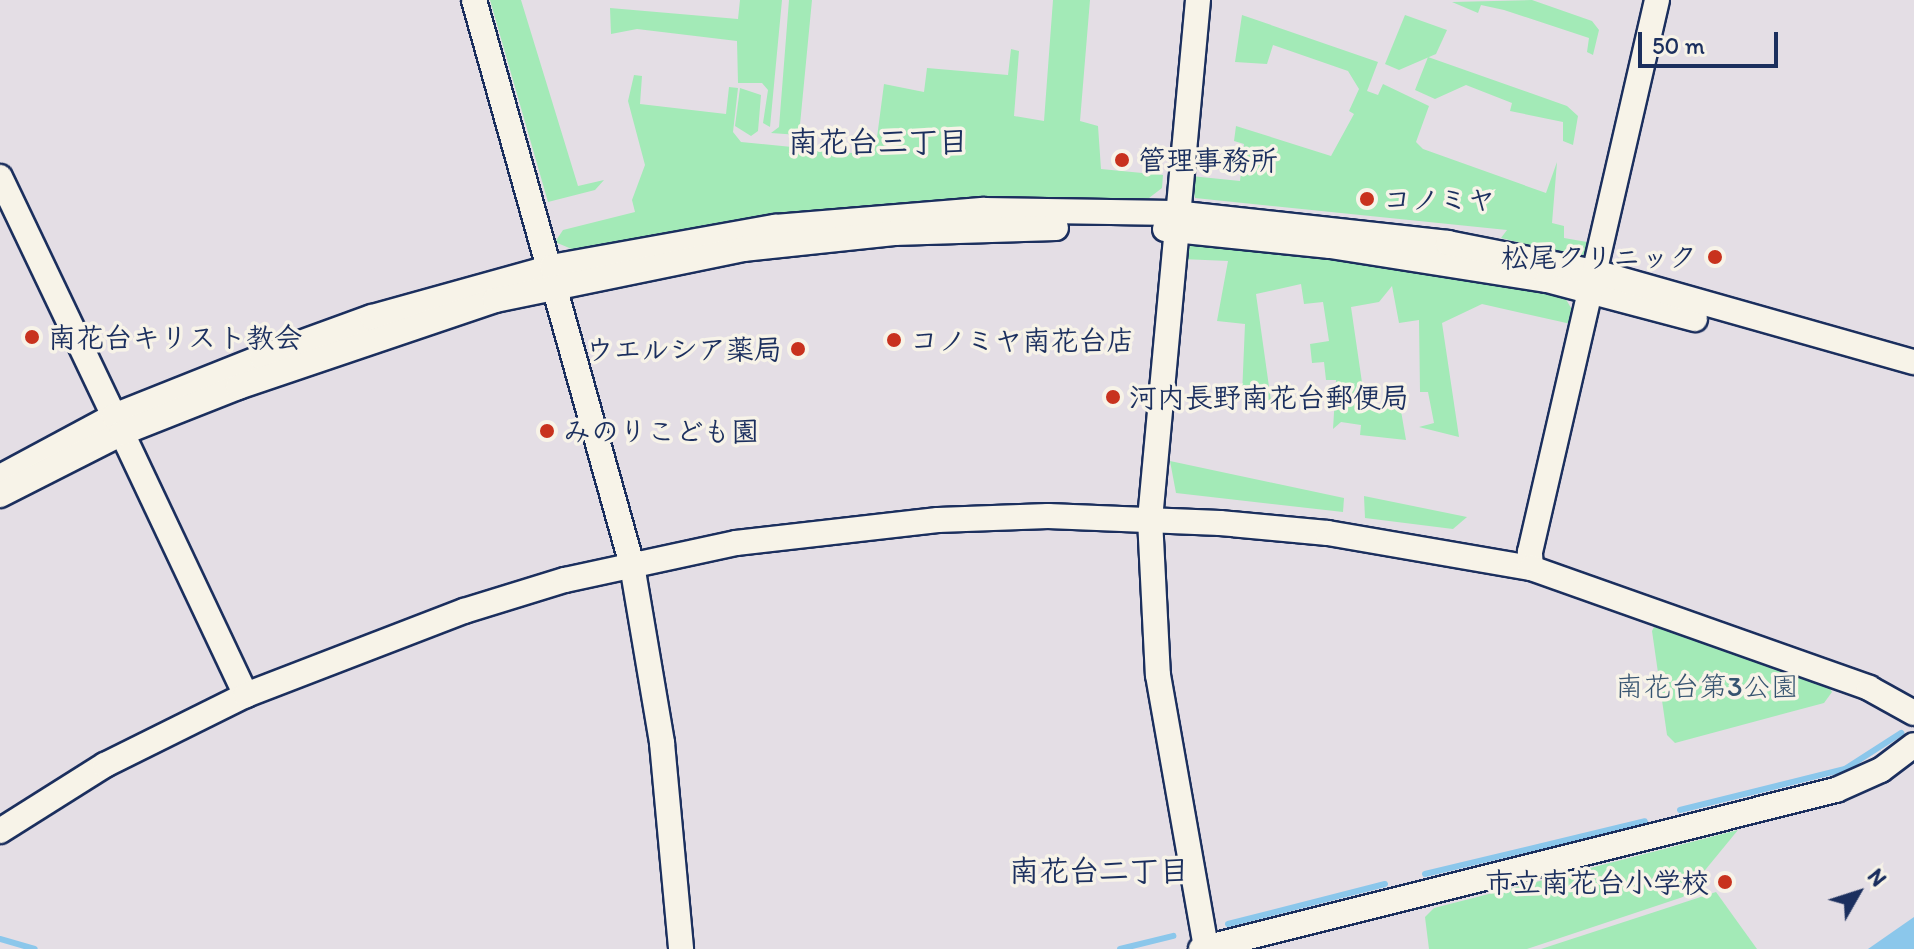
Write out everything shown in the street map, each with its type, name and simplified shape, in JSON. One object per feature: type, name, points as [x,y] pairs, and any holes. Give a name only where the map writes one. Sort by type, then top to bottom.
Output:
[{"type":"street","points":[[474,0],[554,276],[632,565],[662,743],[681,949]]},
{"type":"street","points":[[1198,0],[1174,221],[1150,519],[1160,689],[1203,948],[1836,790],[1881,770],[1914,745]]},
{"type":"street","points":[[1531,568],[1657,0]]},
{"type":"street","points":[[0,177],[246,695]]},
{"type":"street","points":[[0,477],[372,317],[710,237],[878,218],[984,210],[1325,226],[1593,282],[1914,362]]},
{"type":"street","points":[[1593,282],[1914,377]]},
{"type":"street","points":[[0,495],[118,425]]},
{"type":"street","points":[[0,831],[105,765],[246,695],[407,630],[632,565],[736,543],[938,520],[1150,519],[1328,533],[1531,568],[1869,688],[1914,713]]},
{"type":"green space","points":[[490,0],[521,0],[578,186],[604,180],[595,190],[548,202]]},
{"type":"green space","points":[[740,0],[782,0],[770,127],[763,123],[768,90],[762,83],[738,83],[737,41],[637,29],[611,34],[610,8],[738,19]]},
{"type":"green space","points":[[789,0],[812,0],[799,135],[771,133],[779,127]]},
{"type":"green space","points":[[1053,0],[1090,0],[1080,121],[1098,126],[1101,169],[1163,175],[1162,188],[1149,198],[985,198],[722,226],[574,250],[555,242],[563,230],[635,212],[632,200],[645,165],[628,101],[634,75],[642,76],[640,104],[726,114],[729,87],[738,88],[733,132],[741,142],[862,154],[876,145],[884,84],[924,92],[927,68],[1008,75],[1011,49],[1019,51],[1014,116],[1044,121]]},
{"type":"green space","points":[[1532,0],[1592,21],[1599,30],[1593,55],[1587,52],[1589,38],[1504,10],[1481,5],[1478,13],[1452,2]]},
{"type":"green space","points":[[1242,15],[1378,62],[1367,91],[1378,95],[1383,84],[1429,106],[1416,142],[1423,149],[1546,193],[1557,162],[1552,223],[1564,226],[1564,238],[1587,242],[1589,249],[1580,258],[1501,238],[1507,230],[1195,198],[1191,176],[1240,181],[1244,144],[1234,141],[1236,126],[1331,156],[1354,114],[1349,111],[1359,89],[1348,71],[1273,45],[1267,64],[1235,62]]},
{"type":"green space","points":[[1405,15],[1447,30],[1436,54],[1399,70],[1385,64]]},
{"type":"green space","points":[[1428,57],[1567,106],[1578,116],[1573,145],[1563,141],[1563,122],[1510,111],[1512,103],[1466,85],[1435,99],[1415,90]]},
{"type":"green space","points":[[740,88],[761,95],[758,131],[751,136],[735,126]]},
{"type":"green space","points":[[1193,242],[1302,251],[1536,289],[1564,296],[1574,313],[1571,324],[1482,304],[1442,323],[1459,437],[1419,427],[1434,423],[1428,392],[1420,392],[1419,320],[1399,323],[1392,286],[1379,302],[1351,307],[1366,410],[1400,405],[1406,440],[1360,435],[1361,425],[1341,422],[1333,429],[1336,380],[1326,380],[1324,362],[1312,363],[1310,344],[1329,341],[1323,302],[1304,304],[1301,284],[1256,294],[1271,401],[1242,395],[1245,324],[1217,321],[1228,261],[1182,259]]},
{"type":"green space","points":[[1170,461],[1344,498],[1343,512],[1176,493]]},
{"type":"green space","points":[[1364,496],[1467,517],[1453,529],[1365,518]]},
{"type":"green space","name":"南花台第3公園","points":[[1657,621],[1825,681],[1832,692],[1824,703],[1675,743],[1667,735],[1652,631]]},
{"type":"green space","points":[[1738,830],[1683,897],[1527,949],[1429,949],[1425,917],[1434,908]]},
{"type":"green space","points":[[1716,892],[1757,949],[1541,949]]},
{"type":"water","points":[[1914,917],[1914,949],[1868,949]]},
{"type":"waterway","points":[[1680,810],[1845,769],[1901,733]]},
{"type":"waterway","points":[[1425,874],[1645,821]]},
{"type":"waterway","points":[[1228,924],[1385,884]]},
{"type":"waterway","points":[[1120,949],[1173,936]]},
{"type":"waterway","points":[[0,939],[35,949]]},
{"type":"place","name":"管理事務所","points":[[1122,160]]},
{"type":"place","name":"コノミヤ","points":[[1367,199]]},
{"type":"place","name":"松尾クリニック","points":[[1715,257]]},
{"type":"place","name":"南花台キリスト教会","points":[[32,337]]},
{"type":"place","name":"コノミヤ南花台店","points":[[894,340]]},
{"type":"place","name":"ウエルシア薬局","points":[[798,349]]},
{"type":"place","name":"河内長野南花台郵便局","points":[[1113,397]]},
{"type":"place","name":"みのりこども園","points":[[547,431]]},
{"type":"place","name":"市立南花台小学校","points":[[1725,882]]},
{"type":"district","name":"南花台三丁目","points":[[878,142]]},
{"type":"district","name":"南花台二丁目","points":[[1099,871]]}]
